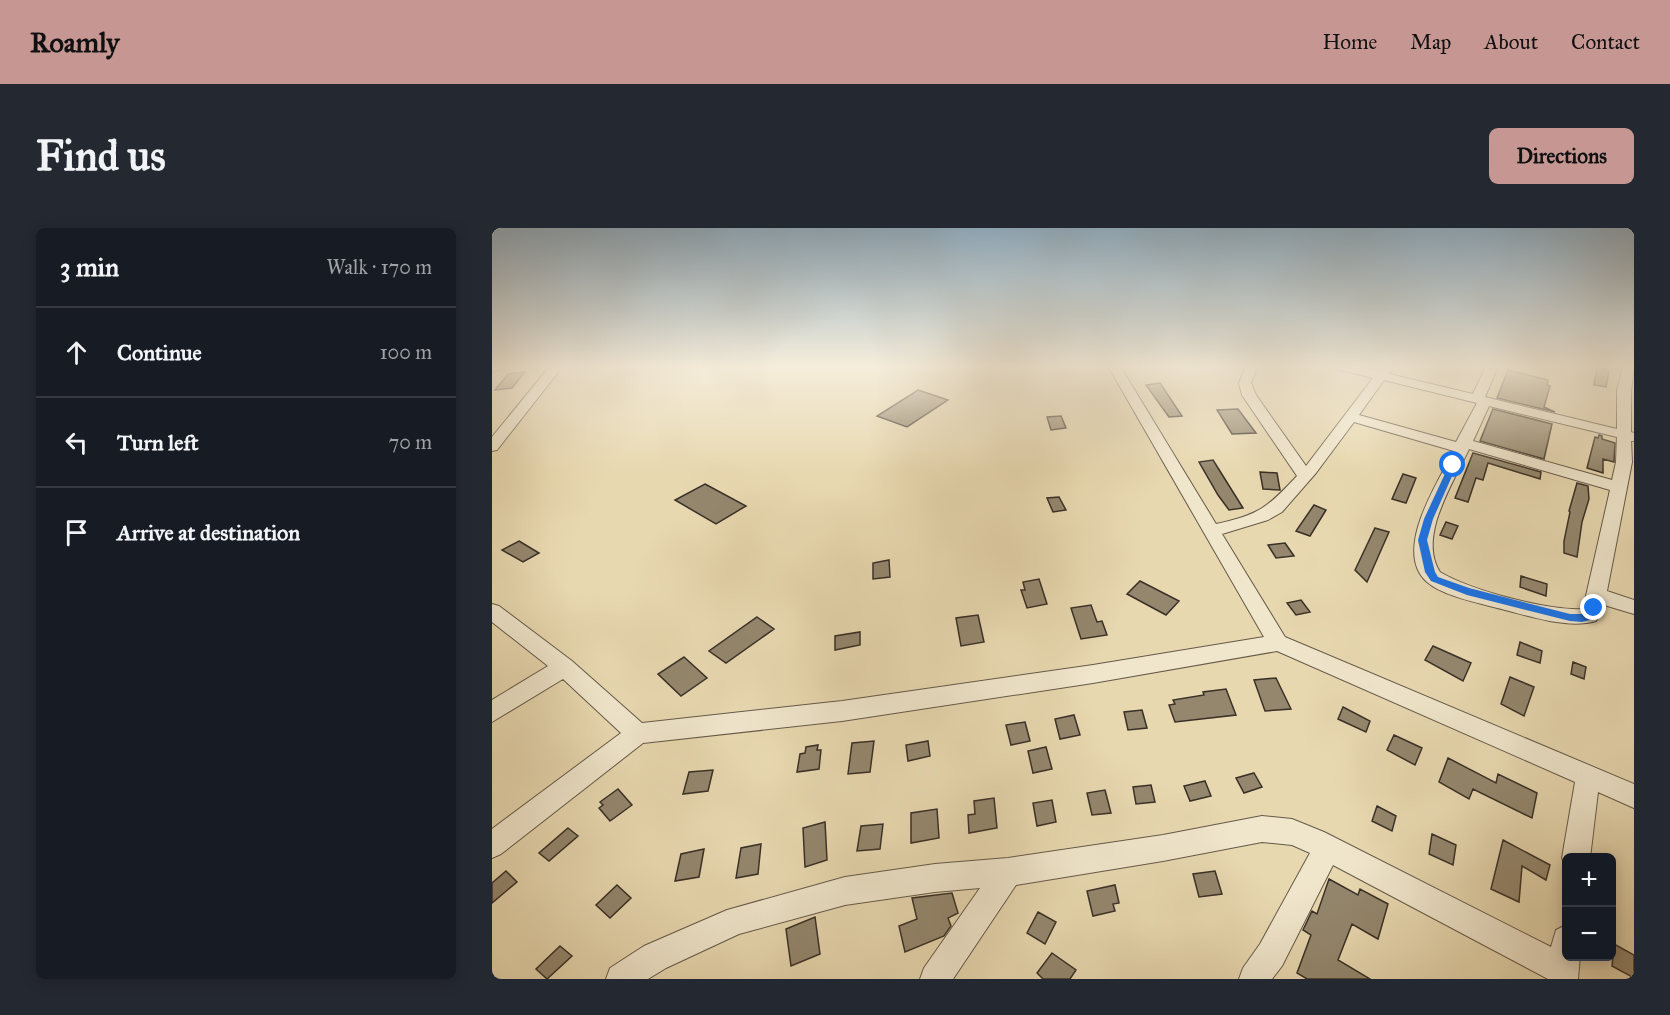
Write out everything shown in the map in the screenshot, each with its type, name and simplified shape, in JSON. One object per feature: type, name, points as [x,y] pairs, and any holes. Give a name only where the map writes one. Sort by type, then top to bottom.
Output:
[{"type":"street","points":[[492,447],[529,401]]},
{"type":"street","points":[[1139,401],[1210,531],[1278,643]]},
{"type":"street","points":[[1253,401],[1305,476]]},
{"type":"street","points":[[1210,531],[1237,525],[1269,512],[1288,497],[1363,401]]},
{"type":"street","points":[[1481,401],[1428,519],[1423,540],[1430,572],[1435,579],[1477,594],[1538,610],[1582,618],[1589,616],[1596,595],[1630,436],[1629,401]]},
{"type":"street","points":[[1485,401],[1630,436]]},
{"type":"street","points":[[1351,417],[1619,487]]},
{"type":"street","points":[[1596,595],[1634,607]]},
{"type":"street","points":[[492,611],[564,668],[638,734]]},
{"type":"street","points":[[492,845],[638,734],[842,711],[1093,674],[1278,643],[1634,796]]},
{"type":"street","points":[[492,712],[564,668]]},
{"type":"street","points":[[1577,853],[1588,776]]},
{"type":"street","points":[[621,979],[655,957],[748,917],[845,891],[935,878],[1008,872],[1163,848],[1262,829],[1292,832],[1327,848],[1563,975]]},
{"type":"street","points":[[1254,979],[1271,955],[1327,848]]},
{"type":"street","points":[[935,979],[1008,872]]},
{"type":"building","points":[[901,401],[946,401],[907,427],[877,416]]},
{"type":"building","points":[[1158,401],[1172,401],[1182,416],[1169,417]]},
{"type":"building","points":[[1510,401],[1546,401],[1544,407],[1555,412]]},
{"type":"building","points":[[1238,409],[1256,433],[1232,434],[1217,410]]},
{"type":"building","points":[[1493,409],[1552,424],[1544,459],[1480,441]]},
{"type":"building","points":[[1061,416],[1066,428],[1051,430],[1047,417]]},
{"type":"building","points":[[1599,435],[1602,439],[1615,443],[1614,462],[1603,459],[1603,473],[1587,468],[1595,437],[1598,438]]},
{"type":"building","points":[[1473,453],[1541,472],[1540,479],[1488,463],[1483,480],[1476,478],[1468,502],[1455,498]]},
{"type":"building","points":[[1213,460],[1243,508],[1229,510],[1218,495],[1199,462]]},
{"type":"building","points":[[1260,472],[1277,473],[1280,490],[1263,489]]},
{"type":"building","points":[[1403,474],[1416,478],[1406,503],[1392,499]]},
{"type":"building","points":[[1577,483],[1588,486],[1589,499],[1582,522],[1577,557],[1564,553],[1564,541]]},
{"type":"building","points":[[705,484],[746,506],[716,524],[675,500]]},
{"type":"building","points":[[1059,497],[1066,510],[1053,512],[1047,498]]},
{"type":"building","points":[[1314,505],[1326,510],[1310,536],[1296,531]]},
{"type":"building","points":[[1446,522],[1458,526],[1452,539],[1440,535]]},
{"type":"building","points":[[1375,528],[1389,532],[1367,582],[1355,570]]},
{"type":"building","points":[[519,541],[539,553],[523,562],[502,550]]},
{"type":"building","points":[[1285,543],[1294,556],[1276,558],[1268,545]]},
{"type":"building","points":[[889,560],[890,577],[873,579],[873,563]]},
{"type":"building","points":[[1521,576],[1547,584],[1546,596],[1520,587]]},
{"type":"building","points":[[1039,579],[1047,604],[1027,608],[1021,590],[1025,590],[1023,582]]},
{"type":"building","points":[[1140,581],[1179,601],[1166,615],[1127,594]]},
{"type":"building","points":[[1301,600],[1310,612],[1296,615],[1287,603]]},
{"type":"building","points":[[1091,605],[1097,622],[1102,621],[1107,635],[1081,639],[1071,608]]},
{"type":"building","points":[[978,615],[984,642],[961,646],[956,618]]},
{"type":"building","points":[[757,617],[774,629],[726,663],[709,651]]},
{"type":"building","points":[[860,632],[860,645],[835,650],[835,636]]},
{"type":"building","points":[[1520,642],[1542,651],[1540,663],[1517,655]]},
{"type":"building","points":[[1433,646],[1471,663],[1463,681],[1425,660]]},
{"type":"building","points":[[684,657],[707,678],[681,696],[658,674]]},
{"type":"building","points":[[1573,662],[1586,667],[1584,679],[1571,674]]},
{"type":"building","points":[[1510,677],[1534,687],[1524,716],[1501,704]]},
{"type":"building","points":[[1276,678],[1291,709],[1265,711],[1254,680]]},
{"type":"building","points":[[1226,689],[1236,715],[1175,722],[1169,705],[1175,704],[1173,700]]},
{"type":"building","points":[[1343,707],[1370,721],[1366,732],[1338,719]]},
{"type":"building","points":[[1142,710],[1147,728],[1128,730],[1124,712]]},
{"type":"building","points":[[1074,715],[1080,735],[1060,739],[1055,719]]},
{"type":"building","points":[[1025,722],[1030,741],[1011,745],[1006,725]]},
{"type":"building","points":[[1394,735],[1422,748],[1415,765],[1387,750]]},
{"type":"building","points":[[874,741],[870,772],[848,774],[852,743]]},
{"type":"building","points":[[928,741],[930,756],[908,761],[906,745]]},
{"type":"building","points":[[818,745],[817,750],[821,750],[819,769],[797,772],[800,754],[805,753],[806,747]]},
{"type":"building","points":[[1046,747],[1052,769],[1033,773],[1028,751]]},
{"type":"building","points":[[1448,758],[1496,783],[1498,774],[1537,793],[1532,818],[1473,789],[1469,799],[1439,782]]},
{"type":"building","points":[[713,770],[708,791],[683,794],[689,772]]},
{"type":"building","points":[[1254,773],[1262,787],[1244,793],[1236,778]]},
{"type":"building","points":[[1205,781],[1211,796],[1190,801],[1184,786]]},
{"type":"building","points":[[1151,785],[1155,802],[1136,804],[1133,787]]},
{"type":"building","points":[[618,789],[632,805],[610,821],[599,808],[603,805],[600,802]]},
{"type":"building","points":[[1105,790],[1111,813],[1092,815],[1087,793]]},
{"type":"building","points":[[994,798],[997,828],[969,833],[968,815],[975,814],[974,801]]},
{"type":"building","points":[[1052,800],[1056,822],[1037,826],[1033,803]]},
{"type":"building","points":[[1377,806],[1396,816],[1392,831],[1372,821]]},
{"type":"building","points":[[937,809],[939,838],[911,843],[911,813]]},
{"type":"building","points":[[825,822],[827,860],[805,867],[803,828]]},
{"type":"building","points":[[883,824],[880,849],[857,851],[861,826]]},
{"type":"building","points":[[568,828],[578,836],[549,861],[539,853]]},
{"type":"building","points":[[1432,834],[1456,845],[1453,865],[1429,854]]},
{"type":"building","points":[[1503,840],[1550,865],[1546,880],[1522,866],[1519,902],[1491,889]]},
{"type":"building","points":[[761,844],[758,874],[736,878],[741,848]]},
{"type":"building","points":[[704,849],[699,877],[675,881],[681,854]]},
{"type":"building","points":[[506,871],[517,882],[492,903],[492,883]]},
{"type":"building","points":[[1215,871],[1222,894],[1199,897],[1193,874]]},
{"type":"building","points":[[1329,879],[1358,895],[1360,889],[1388,904],[1378,939],[1352,924],[1338,960],[1370,979],[1307,979],[1297,973],[1311,935],[1303,930],[1312,911],[1317,914]]},
{"type":"building","points":[[617,885],[631,898],[610,918],[596,905]]},
{"type":"building","points":[[1115,885],[1119,903],[1113,904],[1115,911],[1093,916],[1087,891]]},
{"type":"building","points":[[952,893],[958,913],[948,918],[951,926],[944,936],[905,952],[899,926],[917,919],[912,898]]},
{"type":"building","points":[[1038,912],[1056,922],[1045,944],[1027,933]]},
{"type":"building","points":[[815,917],[820,954],[791,966],[786,929]]},
{"type":"building","points":[[1616,945],[1634,955],[1634,978],[1612,966],[1612,961],[1616,961]]},
{"type":"building","points":[[560,946],[572,956],[547,979],[536,969]]},
{"type":"building","points":[[1052,953],[1076,970],[1070,979],[1043,979],[1037,973]]},
{"type":"route","points":[[1453,465],[1428,519],[1423,540],[1430,572],[1435,579],[1467,591],[1570,617],[1589,616],[1594,608]]}]
